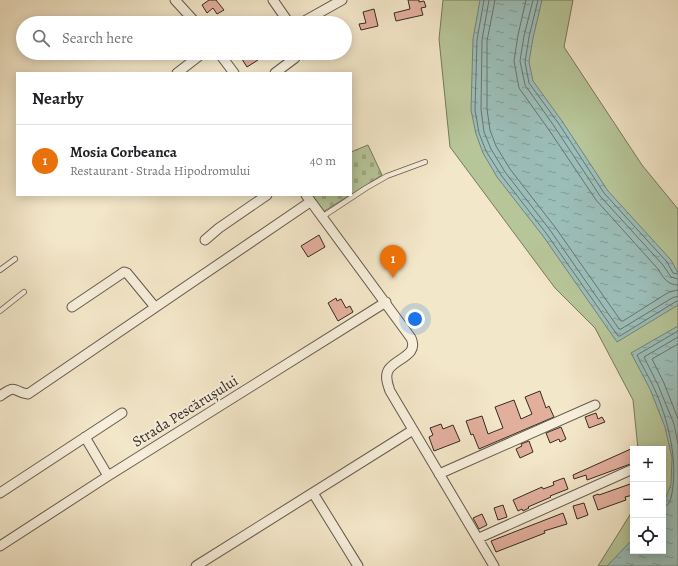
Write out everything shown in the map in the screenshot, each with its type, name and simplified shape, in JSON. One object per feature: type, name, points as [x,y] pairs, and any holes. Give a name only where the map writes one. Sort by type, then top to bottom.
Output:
[{"type":"street","points":[[175,0],[190,16]]},
{"type":"street","points":[[273,0],[284,16]]},
{"type":"street","points":[[313,16],[342,0]]},
{"type":"street","points":[[178,72],[193,60]]},
{"type":"street","points":[[224,60],[233,72]]},
{"type":"street","points":[[276,72],[292,60]]},
{"type":"street","points":[[204,240],[267,196]]},
{"type":"street","points":[[0,396],[14,388],[24,394],[28,394],[155,308],[308,199],[386,302],[413,343],[413,349],[409,354],[389,369],[387,382],[390,391],[479,538],[494,566]]},
{"type":"street","points":[[72,307],[124,272],[127,273],[155,308]]},
{"type":"street","name":"Strada Pescărușului","points":[[0,546],[108,476],[386,302]]},
{"type":"street","points":[[439,474],[595,405]]},
{"type":"street","points":[[0,493],[122,413]]},
{"type":"street","points":[[196,566],[413,430]]},
{"type":"street","points":[[85,437],[108,476]]},
{"type":"street","points":[[479,538],[630,470]]},
{"type":"street","points":[[313,493],[358,566]]},
{"type":"lane","points":[[322,217],[387,176],[425,162]]},
{"type":"lane","points":[[0,270],[15,259]]},
{"type":"lane","points":[[0,311],[24,292]]},
{"type":"green space","points":[[443,0],[573,0],[564,47],[642,165],[678,209],[678,566],[598,566],[630,515],[630,554],[666,554],[666,446],[638,446],[633,400],[595,328],[555,288],[450,147],[439,39]]},
{"type":"green space","points":[[368,145],[382,175],[352,194],[352,152]]},
{"type":"green space","points":[[308,196],[348,196],[323,212]]},
{"type":"water","points":[[480,0],[542,0],[529,62],[533,81],[562,121],[608,191],[671,260],[678,273],[678,305],[617,342],[543,236],[497,177],[483,153],[476,134],[471,110],[473,39]]},
{"type":"water","points":[[678,326],[678,566],[607,566],[630,542],[630,554],[666,554],[666,497],[671,484],[672,458],[665,427],[650,389],[631,353]]},
{"type":"building","points":[[209,0],[216,0],[224,10],[217,14],[213,8],[207,13],[202,5]]},
{"type":"building","points":[[408,0],[419,0],[419,2],[424,1],[426,7],[421,8],[423,15],[396,21],[394,13],[410,9]]},
{"type":"building","points":[[374,9],[378,26],[361,30],[359,24],[366,23],[363,12]]},
{"type":"building","points":[[243,60],[258,60],[247,67]]},
{"type":"building","points":[[319,235],[325,247],[308,257],[301,246]]},
{"type":"building","points":[[336,298],[337,301],[341,299],[346,308],[350,306],[353,312],[338,321],[328,303]]},
{"type":"building","points":[[540,391],[546,408],[549,406],[554,417],[479,449],[473,434],[471,435],[466,421],[482,416],[488,434],[503,428],[495,407],[514,400],[521,419],[532,414],[525,397]]},
{"type":"building","points":[[596,413],[598,419],[602,417],[605,422],[589,428],[585,417]]},
{"type":"building","points":[[441,424],[443,429],[453,425],[460,441],[434,451],[429,437],[433,435],[430,428]]},
{"type":"building","points":[[561,427],[566,439],[560,442],[559,439],[550,443],[546,433]]},
{"type":"building","points":[[529,441],[533,452],[520,458],[516,449],[522,446],[521,444]]},
{"type":"building","points":[[630,449],[630,464],[587,480],[586,475],[574,479],[573,475]]},
{"type":"building","points":[[564,478],[568,489],[550,496],[551,497],[528,507],[529,508],[523,511],[522,509],[518,511],[513,500],[542,487],[543,489],[554,485],[553,482]]},
{"type":"building","points":[[630,484],[630,496],[625,497],[626,500],[598,510],[593,496]]},
{"type":"building","points":[[584,503],[588,515],[577,519],[573,506]]},
{"type":"building","points":[[503,505],[507,517],[498,520],[494,508]]},
{"type":"building","points":[[563,513],[567,524],[544,531],[545,533],[496,552],[491,541]]},
{"type":"building","points":[[482,514],[487,525],[479,529],[473,518]]},
{"type":"place","name":"Mosia Corbeanca","points":[[393,278]]}]
